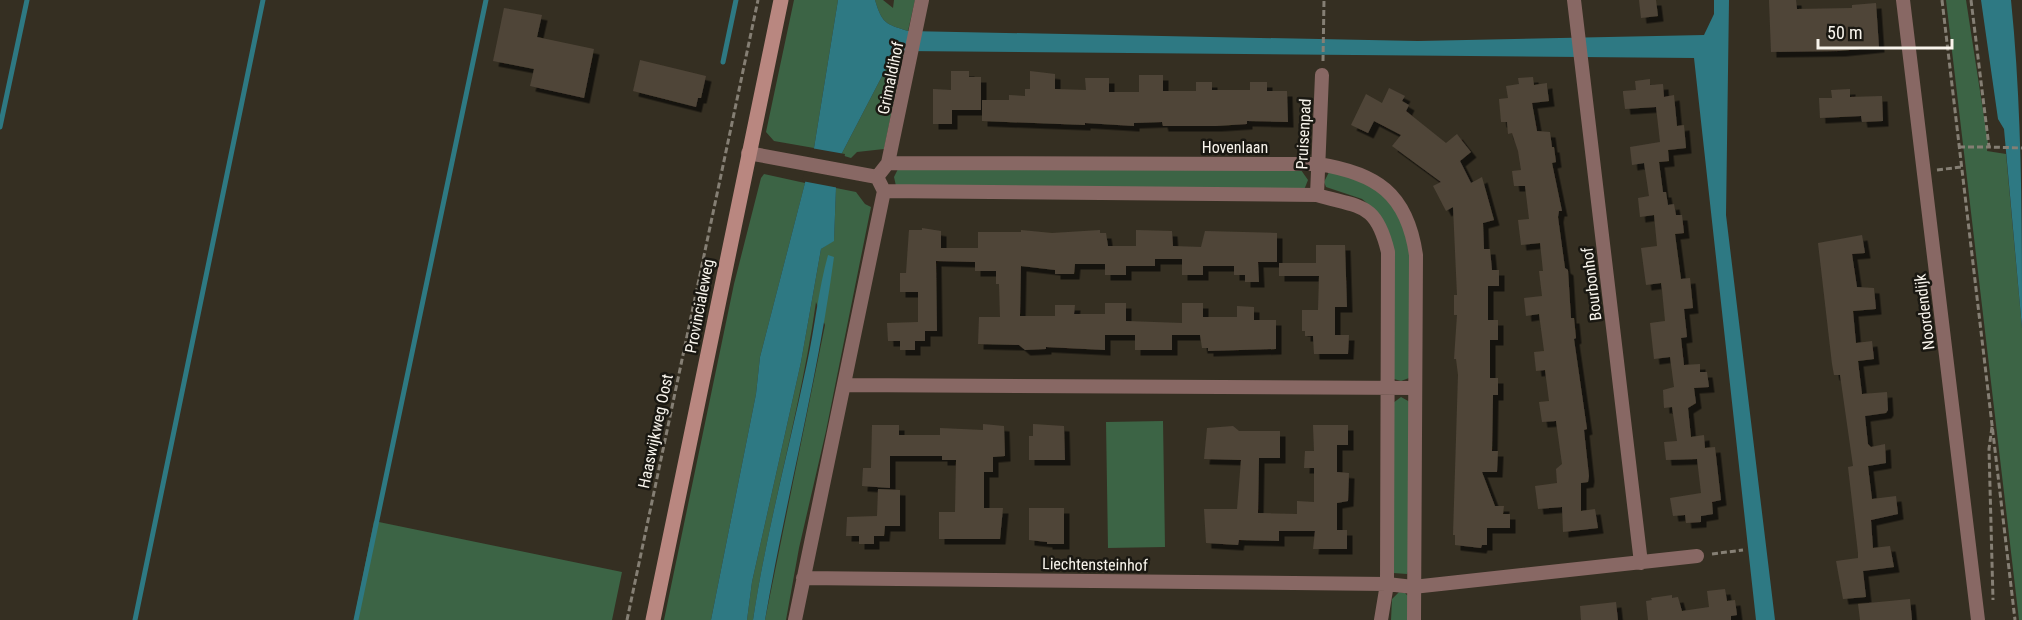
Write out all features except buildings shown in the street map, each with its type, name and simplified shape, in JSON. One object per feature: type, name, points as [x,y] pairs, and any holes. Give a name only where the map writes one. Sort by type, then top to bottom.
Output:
[{"type":"main road","name":"Provincialeweg","points":[[653,620],[781,0]]},
{"type":"street","name":"Grimaldihof","points":[[888,163],[922,0]]},
{"type":"street","name":"Bourbonhof","points":[[1574,0],[1641,563]]},
{"type":"street","name":"Noordendijk","points":[[1903,0],[1978,620]]},
{"type":"street","name":"Pruisenpad","points":[[1317,195],[1322,69]]},
{"type":"street","points":[[748,153],[877,177]]},
{"type":"street","points":[[877,177],[888,163]]},
{"type":"street","name":"Hovenlaan","points":[[888,163],[1318,164],[1351,169],[1379,184],[1400,206],[1413,231],[1416,255],[1414,620]]},
{"type":"street","points":[[795,620],[884,191],[877,177]]},
{"type":"street","points":[[884,191],[1317,195],[1367,209],[1382,228],[1388,252],[1387,584],[1381,620]]},
{"type":"street","points":[[844,385],[1415,388]]},
{"type":"street","points":[[1387,584],[1413,587],[1697,556]]},
{"type":"street","name":"Liechtensteinhof","points":[[803,578],[1387,584]]},
{"type":"path","name":"Haaswijkweg Oost","points":[[627,620],[758,0]]},
{"type":"path","points":[[1322,69],[1324,0]]},
{"type":"path","points":[[1942,0],[2015,620]]},
{"type":"path","points":[[1971,0],[1989,147]]},
{"type":"path","points":[[1959,147],[2022,148]]},
{"type":"path","points":[[1929,171],[1961,167]]},
{"type":"path","points":[[1992,422],[1989,449],[1993,609]]},
{"type":"path","points":[[1697,556],[1743,550]]},
{"type":"green space","points":[[794,0],[838,0],[814,148],[774,141],[766,132]]},
{"type":"green space","points":[[875,0],[883,0],[893,8],[894,0],[915,0],[908,31],[886,22]]},
{"type":"green space","points":[[1946,0],[1966,0],[1988,143],[1987,151],[2006,154],[2022,328],[2022,620],[2019,620]]},
{"type":"green space","points":[[904,51],[884,149],[857,152],[851,158],[841,155],[893,55]]},
{"type":"green space","points":[[898,169],[1301,170],[1308,180],[1304,190],[896,186],[894,177]]},
{"type":"green space","points":[[1329,172],[1353,175],[1381,192],[1398,213],[1411,248],[1409,378],[1401,381],[1394,379],[1393,301],[1374,209],[1362,199],[1326,187],[1324,182]]},
{"type":"green space","points":[[764,174],[805,183],[760,357],[756,394],[711,620],[664,620],[734,284],[761,178]]},
{"type":"green space","points":[[836,188],[856,192],[865,204],[871,207],[826,431],[799,548],[786,620],[765,620],[825,325],[816,302],[810,342],[767,540],[753,620],[747,620],[752,582],[801,362],[821,249],[834,240]]},
{"type":"green space","points":[[1401,397],[1410,402],[1410,566],[1407,574],[1393,573],[1393,403]]},
{"type":"green space","points":[[1163,421],[1165,547],[1108,548],[1106,422]]},
{"type":"green space","points":[[374,521],[622,572],[612,620],[354,620]]},
{"type":"green space","points":[[1399,592],[1409,597],[1410,620],[1391,620],[1392,599]]},
{"type":"water","points":[[838,0],[875,0],[886,22],[908,31],[1418,41],[1704,35],[1714,14],[1714,0],[1729,0],[1726,215],[1775,620],[1756,620],[1694,58],[904,51],[893,55],[841,155],[836,188],[834,241],[821,249],[801,362],[752,582],[747,620],[711,620],[756,394],[760,357],[814,148]]},
{"type":"water","points":[[1981,0],[2011,0],[2019,123],[2022,328],[2004,129],[1998,119]]},
{"type":"water","points":[[828,255],[834,257],[827,303],[765,620],[753,620],[764,555],[807,363]]},
{"type":"pier","points":[[811,148],[845,154],[839,188],[802,181]]},
{"type":"waterway","points":[[0,127],[27,0]]},
{"type":"waterway","points":[[135,620],[263,0]]},
{"type":"waterway","points":[[356,620],[486,0]]},
{"type":"waterway","points":[[723,62],[736,0]]}]
